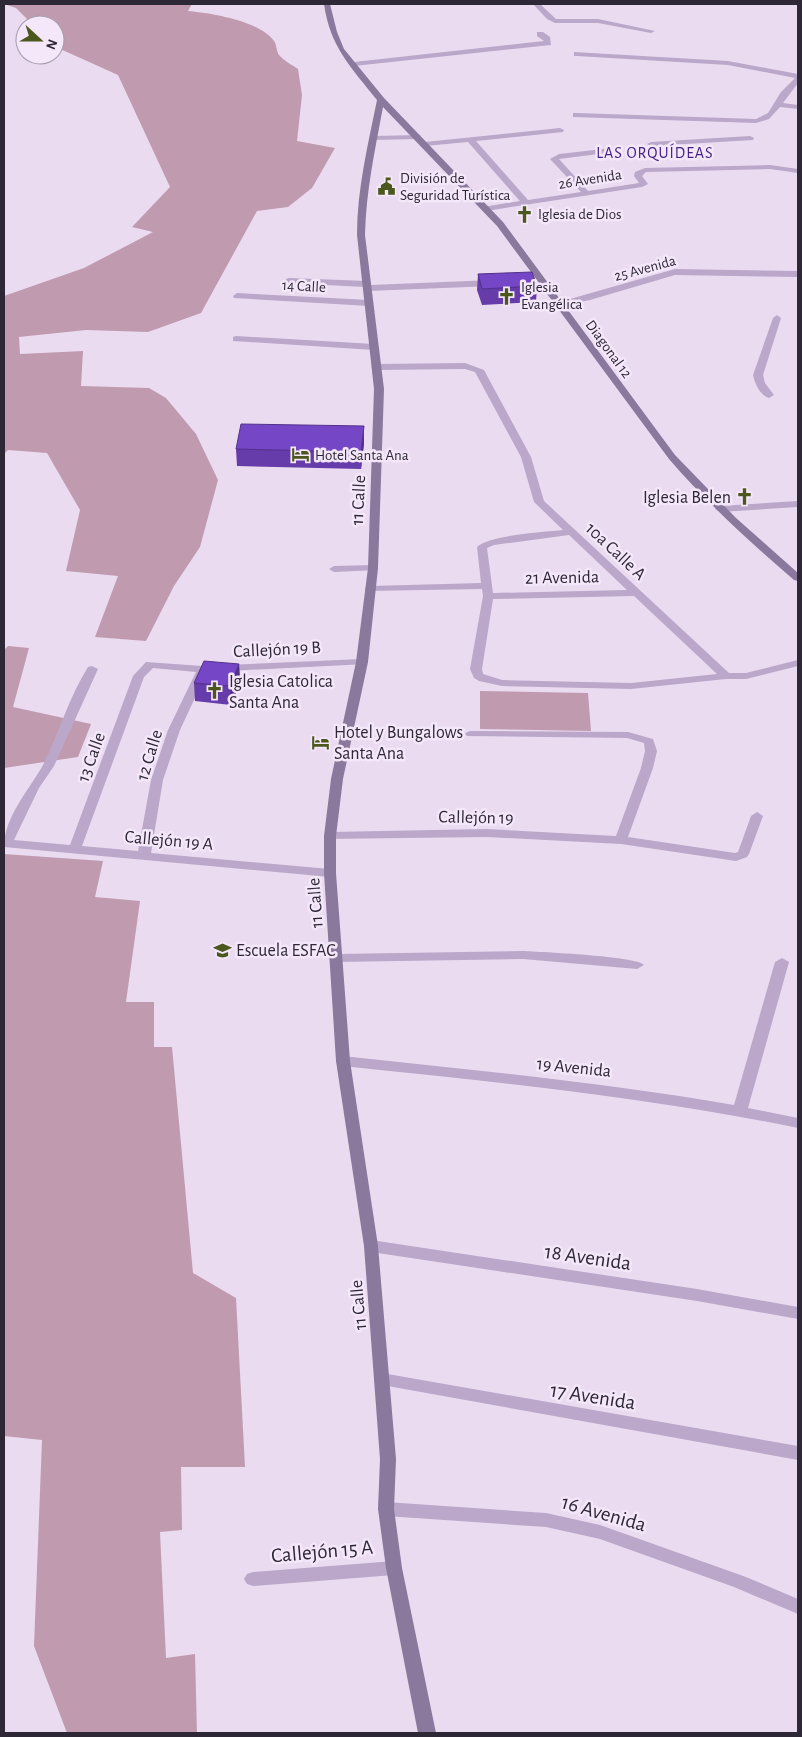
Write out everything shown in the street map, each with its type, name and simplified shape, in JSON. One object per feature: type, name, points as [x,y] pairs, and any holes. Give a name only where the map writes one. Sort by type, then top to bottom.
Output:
[{"type":"street","name":"Diagonal 12","points":[[327,4],[336,40],[381,100],[486,209],[538,281],[560,303],[656,436],[701,490],[798,578]]},
{"type":"street","points":[[536,4],[549,18],[555,21],[601,22],[651,31]]},
{"type":"street","points":[[354,64],[548,43],[547,39],[540,34]]},
{"type":"street","points":[[576,54],[728,63],[798,77],[784,95],[780,105],[760,120],[576,115]]},
{"type":"street","name":"11 Calle","points":[[381,100],[361,210],[361,235],[380,404],[373,568],[362,662],[337,779],[330,836],[330,873],[343,1061],[371,1246],[388,1460],[386,1509],[394,1568],[427,1733]]},
{"type":"street","points":[[780,105],[798,107]]},
{"type":"street","points":[[733,120],[735,140]]},
{"type":"street","points":[[425,144],[560,130]]},
{"type":"street","points":[[373,138],[417,137]]},
{"type":"street","points":[[651,144],[750,138]]},
{"type":"street","points":[[471,140],[526,203]]},
{"type":"street","points":[[587,194],[554,159],[559,156],[603,151]]},
{"type":"street","name":"26 Avenida","points":[[486,209],[642,185],[644,184],[638,176],[639,172],[644,170],[770,167],[798,171]]},
{"type":"street","name":"25 Avenida","points":[[560,303],[587,298],[675,272],[798,274]]},
{"type":"street","points":[[289,280],[367,286],[504,283]]},
{"type":"street","name":"14 Calle","points":[[237,296],[369,303]]},
{"type":"street","points":[[769,395],[760,383],[758,376],[778,318]]},
{"type":"street","points":[[236,339],[374,347]]},
{"type":"street","name":"10a Calle A","points":[[376,367],[465,366],[482,372],[526,457],[537,500],[726,676]]},
{"type":"street","points":[[720,509],[798,504]]},
{"type":"street","points":[[570,532],[483,545],[481,549],[487,591],[476,669],[478,676],[502,683],[551,686],[631,686],[726,676],[755,675],[798,663]]},
{"type":"street","points":[[334,569],[373,568]]},
{"type":"street","name":"21 Avenida","points":[[370,589],[636,594]]},
{"type":"street","name":"Callejón 19 B","points":[[139,676],[150,664],[202,669],[362,662]]},
{"type":"street","points":[[5,844],[19,815],[43,774],[92,669]]},
{"type":"street","name":"12 Calle","points":[[144,855],[157,780],[174,730],[202,669]]},
{"type":"street","name":"13 Calle","points":[[75,849],[139,676]]},
{"type":"street","points":[[471,734],[628,735],[649,741],[651,751],[647,768],[640,783],[622,840]]},
{"type":"street","name":"Callejón 19","points":[[330,836],[487,833],[622,840],[736,857],[743,854],[757,816]]},
{"type":"street","name":"Callejón 19 A","points":[[5,844],[330,873]]},
{"type":"street","points":[[336,958],[523,955],[637,965]]},
{"type":"street","points":[[740,1110],[782,962]]},
{"type":"street","name":"19 Avenida","points":[[343,1061],[599,1088],[740,1110],[798,1123]]},
{"type":"street","name":"18 Avenida","points":[[371,1246],[697,1294],[798,1313]]},
{"type":"street","name":"17 Avenida","points":[[382,1379],[507,1403],[798,1453]]},
{"type":"street","name":"16 Avenida","points":[[386,1509],[546,1520],[600,1532],[740,1582],[798,1607]]},
{"type":"street","name":"Callejón 15 A","points":[[253,1580],[394,1568]]},
{"type":"shaded area","points":[[4,4],[192,4],[188,11],[222,16],[247,23],[267,34],[275,43],[279,55],[298,69],[302,95],[297,141],[335,148],[312,188],[288,207],[257,211],[201,313],[148,332],[86,330],[19,337],[20,354],[83,351],[81,386],[149,388],[166,398],[196,434],[218,480],[200,547],[174,586],[146,641],[95,637],[118,576],[66,571],[80,510],[47,453],[8,450],[4,454],[4,296],[84,268],[153,232],[132,227],[170,187],[118,75],[65,51],[65,15],[23,15],[16,8]]},
{"type":"shaded area","points":[[8,646],[29,648],[13,707],[91,724],[78,757],[4,768],[4,650]]},
{"type":"shaded area","points":[[480,691],[588,693],[591,731],[480,729]]},
{"type":"shaded area","points":[[4,854],[103,861],[95,897],[140,901],[126,1002],[154,1002],[154,1047],[172,1047],[193,1273],[236,1298],[245,1467],[181,1467],[182,1530],[160,1532],[166,1658],[195,1654],[197,1733],[67,1733],[34,1646],[42,1440],[4,1436]]},
{"type":"building","points":[[532,272],[537,286],[482,289],[478,274]]},
{"type":"building","points":[[241,424],[364,426],[361,452],[236,449]]},
{"type":"building","points":[[204,661],[239,664],[230,686],[194,683]]},
{"type":"place","name":"División de Seguridad Turística","points":[[386,187]]},
{"type":"place","name":"Iglesia de Dios","points":[[524,214]]},
{"type":"place","name":"Iglesia Evangélica","points":[[507,296]]},
{"type":"place","name":"Hotel Santa Ana","points":[[301,455]]},
{"type":"place","name":"Iglesia Belen","points":[[745,497]]},
{"type":"place","name":"Iglesia Catolica Santa Ana","points":[[215,691]]},
{"type":"place","name":"Hotel y Bungalows Santa Ana","points":[[320,742]]},
{"type":"place","name":"Escuela ESFAC","points":[[222,950]]},
{"type":"district","name":"LAS ORQUÍDEAS","points":[[655,152]]}]
